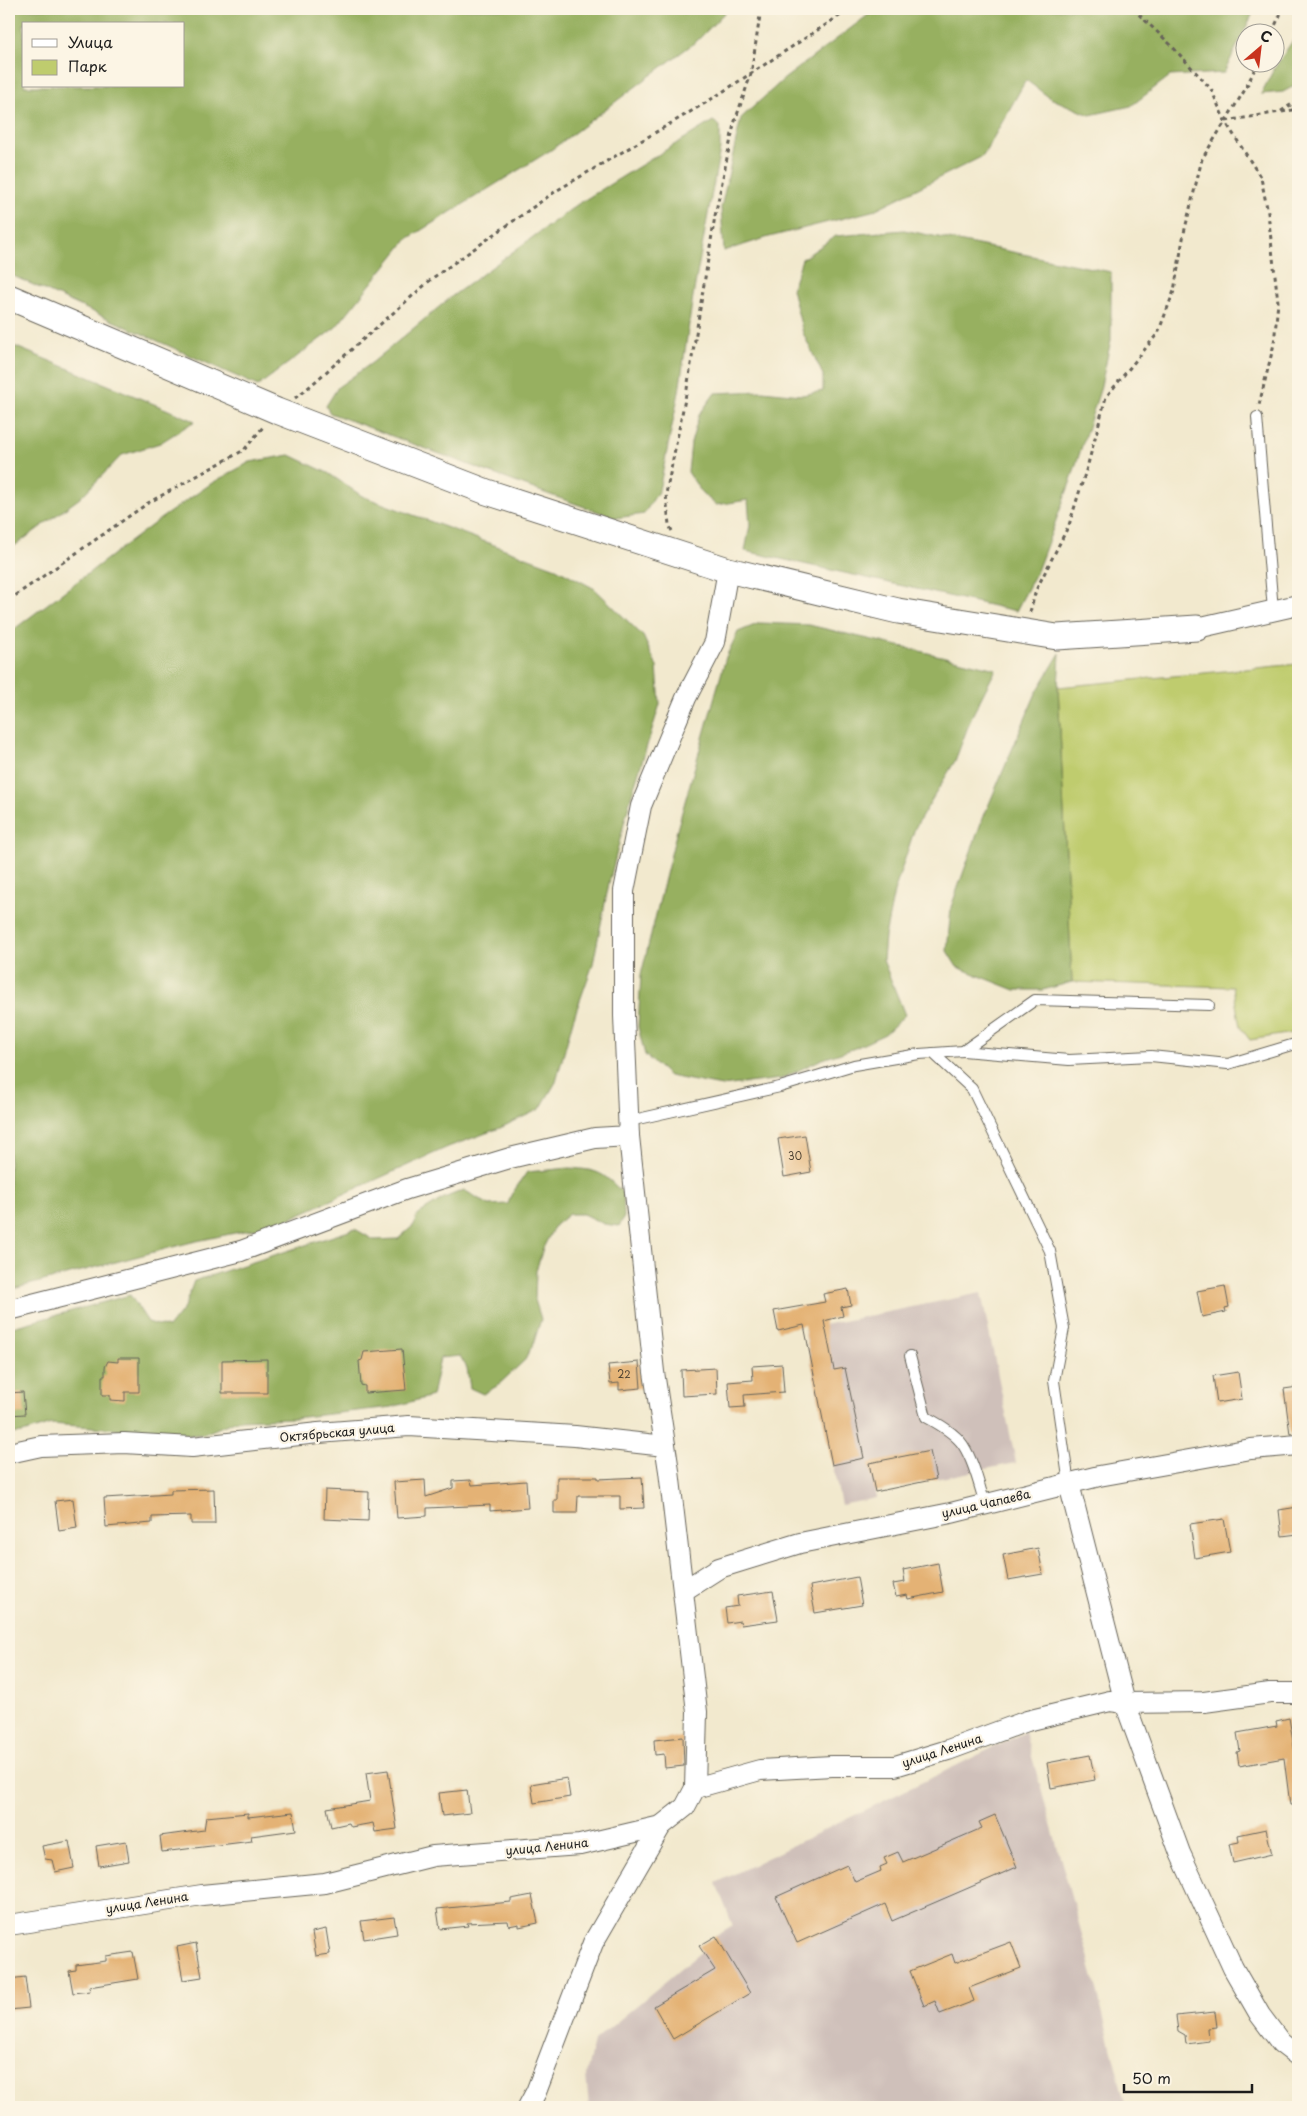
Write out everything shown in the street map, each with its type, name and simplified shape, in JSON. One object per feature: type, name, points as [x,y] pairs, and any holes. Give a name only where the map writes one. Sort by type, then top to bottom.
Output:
[{"type":"street","points":[[9,297],[276,411],[487,492],[728,570],[898,611],[1057,637],[1197,628],[1298,605]]},
{"type":"street","points":[[695,1788],[697,1712],[665,1446],[654,1372],[629,1128],[624,1016],[624,891],[641,806],[686,698],[715,642],[728,570]]},
{"type":"street","points":[[9,1310],[241,1251],[408,1189],[510,1158],[629,1128]]},
{"type":"street","name":"Октябрьская улица","points":[[9,1453],[40,1446],[124,1442],[192,1447],[318,1433],[409,1426],[575,1436],[665,1446]]},
{"type":"street","name":"улица Чапаева","points":[[683,1591],[719,1568],[800,1543],[985,1504],[1099,1476],[1251,1449],[1298,1445]]},
{"type":"street","points":[[1069,1484],[1125,1703],[1180,1853],[1234,1968],[1260,2015],[1281,2043],[1298,2056]]},
{"type":"street","name":"улица Ленина","points":[[9,1925],[202,1895],[325,1883],[433,1856],[580,1845],[660,1826],[685,1807],[695,1788],[760,1770],[832,1766],[895,1766],[948,1750],[1027,1721],[1110,1701],[1125,1703],[1204,1702],[1270,1693],[1298,1694]]},
{"type":"street","points":[[528,2107],[536,2092],[593,1943],[660,1826]]},
{"type":"lane","points":[[1256,417],[1274,610]]},
{"type":"lane","points":[[962,1051],[1035,1000],[1209,1005]]},
{"type":"lane","points":[[629,1128],[854,1065],[933,1053],[962,1051],[1069,1060],[1151,1056],[1228,1064],[1298,1042]]},
{"type":"lane","points":[[933,1053],[972,1089],[1050,1251],[1064,1328],[1054,1381],[1069,1484]]},
{"type":"lane","points":[[910,1356],[926,1417],[946,1429],[963,1445],[985,1504]]},
{"type":"path","points":[[684,556],[669,525],[666,494],[687,389],[715,216],[734,124],[750,74],[761,9]]},
{"type":"path","points":[[9,600],[148,503],[244,450],[276,411],[309,387],[434,277],[556,191],[707,102],[850,9]]},
{"type":"path","points":[[1133,9],[1170,44],[1211,89],[1225,121],[1261,178],[1268,213],[1276,292],[1274,344],[1256,417]]},
{"type":"path","points":[[1277,22],[1283,9]]},
{"type":"path","points":[[1024,632],[1036,590],[1069,525],[1106,397],[1158,334],[1171,300],[1184,233],[1202,159],[1246,88],[1253,72]]},
{"type":"path","points":[[1280,112],[1298,100]]},
{"type":"path","points":[[1225,121],[1298,109]]},
{"type":"shaded area","points":[[981,1293],[1016,1463],[875,1491],[876,1498],[841,1505],[804,1329]]},
{"type":"shaded area","points":[[1025,1732],[1093,1974],[1126,2107],[589,2107],[586,2075],[594,2041],[702,1951],[699,1946],[733,1926],[716,1883]]},
{"type":"green space","points":[[9,9],[728,9],[698,40],[551,150],[407,239],[336,327],[258,386],[9,274]]},
{"type":"green space","points":[[876,9],[1255,9],[1249,22],[1234,22],[1234,52],[1224,73],[1170,76],[1131,106],[1090,115],[1050,98],[1026,80],[983,156],[872,211],[769,237],[724,251],[721,208],[741,118],[784,79]]},
{"type":"green space","points":[[1298,29],[1298,84],[1283,92],[1261,94],[1272,72],[1284,72],[1284,54],[1297,34]]},
{"type":"green space","points":[[713,121],[720,126],[720,149],[693,296],[679,392],[659,490],[644,514],[616,518],[330,413],[326,406],[338,387],[373,362],[451,297],[578,204]]},
{"type":"green space","points":[[904,230],[1111,272],[1111,340],[1100,390],[1070,483],[1037,571],[1016,611],[745,551],[750,525],[748,500],[716,505],[702,493],[688,472],[691,443],[699,415],[715,393],[762,391],[802,395],[823,391],[823,375],[803,333],[792,289],[802,259],[836,236]]},
{"type":"green space","points":[[9,344],[195,421],[160,443],[122,455],[80,498],[9,550]]},
{"type":"green space","points":[[290,455],[328,473],[362,496],[556,568],[595,589],[643,636],[657,667],[660,704],[630,800],[609,883],[593,964],[573,1020],[556,1082],[540,1109],[500,1128],[448,1147],[278,1224],[192,1242],[9,1290],[9,633],[160,519],[212,483],[250,462]]},
{"type":"green space","points":[[760,623],[809,625],[996,669],[972,716],[955,761],[915,828],[894,892],[885,936],[883,960],[905,1015],[885,1034],[855,1048],[820,1060],[781,1079],[722,1086],[669,1076],[645,1055],[638,1027],[641,975],[678,826],[726,657],[738,632]]},
{"type":"green space","points":[[1060,653],[1058,687],[1072,982],[1043,990],[1015,990],[957,967],[947,951],[951,907],[981,823],[1036,693]]},
{"type":"green space","points":[[1298,664],[1298,1032],[1250,1040],[1240,1027],[1233,987],[1072,982],[1058,687]]},
{"type":"green space","points":[[569,1168],[594,1171],[605,1176],[623,1193],[624,1217],[619,1226],[604,1224],[583,1214],[569,1214],[555,1225],[543,1248],[536,1271],[535,1300],[541,1319],[534,1342],[525,1360],[497,1386],[483,1394],[470,1388],[467,1368],[460,1356],[440,1358],[432,1396],[392,1407],[294,1418],[237,1420],[204,1434],[165,1437],[119,1429],[51,1424],[23,1433],[9,1434],[9,1328],[130,1295],[148,1322],[168,1328],[184,1308],[194,1281],[355,1229],[374,1240],[398,1239],[414,1225],[417,1215],[444,1198],[464,1190],[489,1205],[508,1204],[511,1195],[527,1172]]},
{"type":"building","points":[[805,1135],[811,1172],[784,1177],[778,1139]]},
{"type":"building","points":[[1225,1286],[1229,1307],[1225,1308],[1226,1312],[1202,1317],[1197,1291]]},
{"type":"building","points":[[848,1289],[851,1305],[841,1307],[843,1316],[824,1321],[834,1370],[845,1368],[864,1458],[832,1465],[804,1325],[778,1331],[774,1311],[825,1302],[823,1294]]},
{"type":"building","points":[[402,1349],[406,1390],[365,1393],[365,1386],[361,1385],[359,1361],[362,1360],[364,1352]]},
{"type":"building","points":[[118,1358],[139,1358],[139,1392],[125,1392],[125,1401],[110,1400],[110,1395],[102,1395],[102,1376],[105,1376],[105,1367],[108,1361],[118,1362]]},
{"type":"building","points":[[267,1359],[267,1393],[222,1393],[222,1360]]},
{"type":"building","points":[[639,1362],[641,1388],[619,1390],[619,1383],[610,1384],[608,1365]]},
{"type":"building","points":[[782,1364],[784,1392],[744,1395],[745,1407],[730,1408],[728,1382],[753,1380],[752,1366]]},
{"type":"building","points":[[716,1368],[717,1394],[682,1396],[681,1370]]},
{"type":"building","points":[[1238,1372],[1242,1399],[1217,1403],[1213,1376]]},
{"type":"building","points":[[1298,1387],[1298,1433],[1290,1434],[1284,1389]]},
{"type":"building","points":[[23,1392],[25,1414],[9,1415],[9,1393]]},
{"type":"building","points":[[930,1451],[936,1479],[875,1492],[869,1463]]},
{"type":"building","points":[[557,1477],[598,1477],[598,1479],[642,1477],[644,1508],[620,1509],[620,1496],[578,1496],[577,1513],[554,1513],[554,1500],[557,1500]]},
{"type":"building","points":[[425,1480],[426,1497],[453,1488],[453,1481],[471,1480],[472,1485],[526,1481],[528,1508],[490,1511],[490,1505],[427,1508],[427,1516],[397,1518],[394,1482]]},
{"type":"building","points":[[214,1489],[215,1524],[191,1524],[191,1516],[152,1517],[152,1523],[106,1527],[104,1498],[171,1494],[171,1490]]},
{"type":"building","points":[[325,1490],[369,1492],[368,1521],[324,1519]]},
{"type":"building","points":[[73,1499],[77,1528],[59,1531],[55,1501]]},
{"type":"building","points":[[1298,1507],[1298,1534],[1282,1536],[1279,1510]]},
{"type":"building","points":[[1224,1519],[1230,1552],[1195,1558],[1190,1524]]},
{"type":"building","points":[[1038,1548],[1043,1574],[1008,1580],[1003,1555]]},
{"type":"building","points":[[938,1563],[943,1592],[908,1599],[907,1595],[896,1597],[893,1584],[905,1582],[903,1570]]},
{"type":"building","points":[[857,1577],[862,1605],[815,1613],[810,1586]]},
{"type":"building","points":[[773,1591],[778,1620],[741,1625],[740,1621],[727,1623],[725,1608],[738,1606],[737,1596]]},
{"type":"building","points":[[1289,1718],[1298,1770],[1298,1805],[1290,1805],[1284,1758],[1239,1766],[1237,1752],[1240,1751],[1237,1733],[1277,1726],[1276,1721]]},
{"type":"building","points":[[683,1737],[684,1766],[665,1768],[664,1754],[655,1755],[654,1740]]},
{"type":"building","points":[[1090,1755],[1095,1780],[1051,1788],[1047,1763]]},
{"type":"building","points":[[388,1770],[397,1829],[375,1832],[373,1823],[351,1827],[349,1823],[331,1827],[327,1808],[370,1801],[366,1773]]},
{"type":"building","points":[[567,1778],[570,1797],[534,1803],[531,1784]]},
{"type":"building","points":[[467,1790],[470,1813],[442,1816],[439,1793]]},
{"type":"building","points":[[293,1812],[296,1830],[251,1836],[252,1841],[162,1852],[160,1836],[204,1830],[206,1817],[248,1813],[248,1817]]},
{"type":"building","points":[[995,1815],[1017,1867],[892,1921],[885,1904],[797,1943],[776,1897],[847,1865],[855,1882],[881,1871],[880,1867],[887,1864],[884,1858],[898,1852],[903,1862],[982,1828],[979,1822]]},
{"type":"building","points":[[1266,1829],[1272,1854],[1233,1863],[1229,1844],[1239,1842],[1238,1835]]},
{"type":"building","points":[[69,1841],[74,1868],[55,1872],[52,1860],[45,1859],[42,1846]]},
{"type":"building","points":[[126,1841],[129,1861],[99,1866],[96,1846]]},
{"type":"building","points":[[532,1895],[538,1923],[519,1927],[519,1924],[509,1926],[508,1921],[467,1923],[468,1926],[440,1929],[437,1909],[511,1902],[511,1899]]},
{"type":"building","points":[[394,1917],[397,1934],[364,1939],[361,1921]]},
{"type":"building","points":[[326,1929],[330,1954],[316,1956],[312,1932]]},
{"type":"building","points":[[716,1936],[750,1993],[673,2039],[654,2006],[715,1970],[699,1946]]},
{"type":"building","points":[[1011,1942],[1021,1968],[969,1988],[974,2001],[940,2014],[935,2001],[924,2006],[910,1971],[952,1954],[955,1963]]},
{"type":"building","points":[[196,1943],[202,1977],[183,1980],[177,1947]]},
{"type":"building","points":[[133,1952],[138,1979],[89,1987],[90,1991],[73,1993],[69,1971],[76,1970],[76,1965],[106,1961],[106,1956]]},
{"type":"building","points":[[25,1977],[29,2008],[9,2010],[9,1979]]},
{"type":"building","points":[[1215,2012],[1217,2027],[1208,2028],[1209,2041],[1186,2044],[1185,2035],[1178,2031],[1176,2016]]}]
